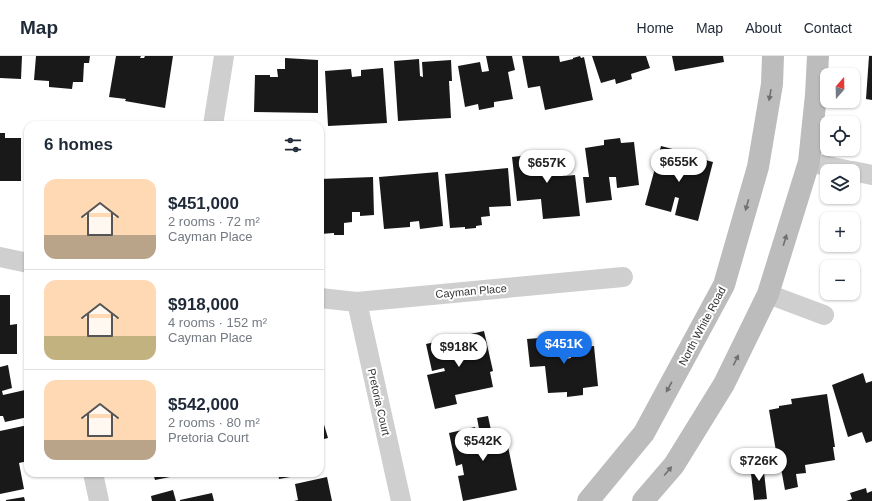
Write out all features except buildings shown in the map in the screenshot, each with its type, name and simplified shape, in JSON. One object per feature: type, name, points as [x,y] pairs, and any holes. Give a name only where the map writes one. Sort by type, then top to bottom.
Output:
[{"type":"main road","name":"North White Road","points":[[588,501],[644,433],[724,285],[758,167],[772,84],[773,56]]},
{"type":"main road","points":[[643,501],[674,465],[724,384],[768,294],[809,162],[816,96],[818,56]]},
{"type":"street","points":[[214,121],[224,56]]},
{"type":"street","points":[[809,162],[820,164]]},
{"type":"street","points":[[860,173],[872,175]]},
{"type":"street","points":[[0,257],[24,262]]},
{"type":"street","name":"Cayman Place","points":[[324,298],[357,302],[623,277]]},
{"type":"street","points":[[768,294],[824,315]]},
{"type":"street","name":"Pretoria Court","points":[[357,302],[401,501]]},
{"type":"street","points":[[94,477],[99,501]]}]
